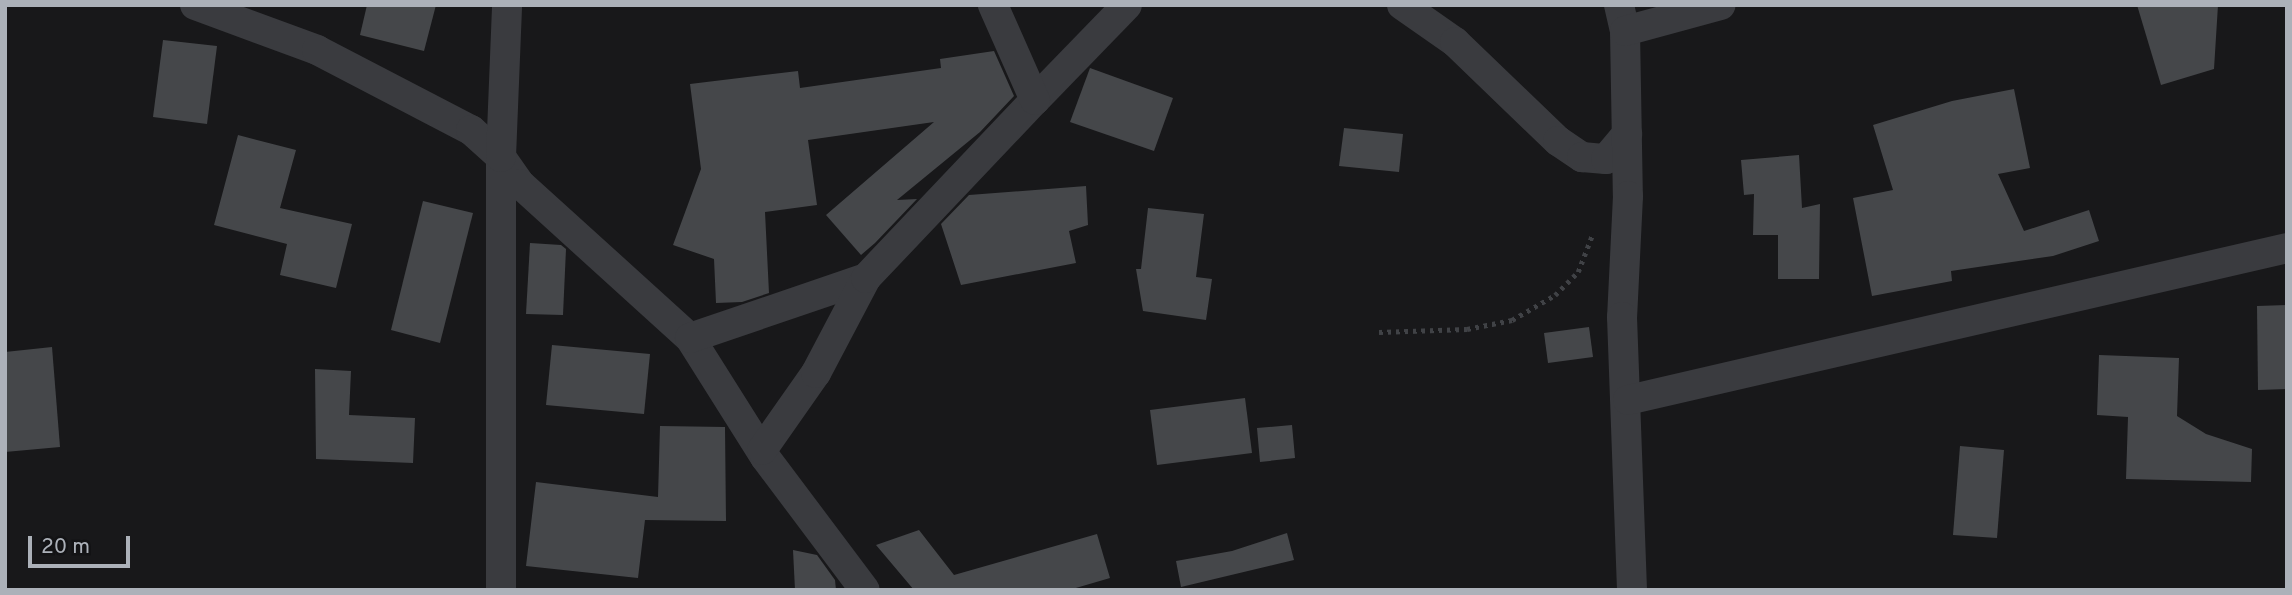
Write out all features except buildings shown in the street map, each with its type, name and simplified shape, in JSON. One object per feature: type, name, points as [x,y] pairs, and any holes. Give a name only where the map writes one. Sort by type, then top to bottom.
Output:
[{"type":"street","points":[[195,5],[317,50],[471,130],[501,157],[520,184],[690,338],[762,450],[865,590]]},
{"type":"street","points":[[502,590],[501,157],[506,5]]},
{"type":"street","points":[[993,5],[1035,100]]},
{"type":"street","points":[[762,450],[816,373],[866,278],[1127,5]]},
{"type":"street","points":[[1402,5],[1455,43],[1558,141],[1582,157],[1606,159],[1627,134]]},
{"type":"street","points":[[1632,590],[1628,400],[1622,317],[1628,196],[1622,18],[1721,5]]},
{"type":"street","points":[[1628,400],[2287,248]]},
{"type":"street","points":[[690,338],[866,278]]},
{"type":"path","points":[[1379,332],[1467,329],[1513,320],[1555,295],[1578,272],[1606,209],[1628,196]]}]
